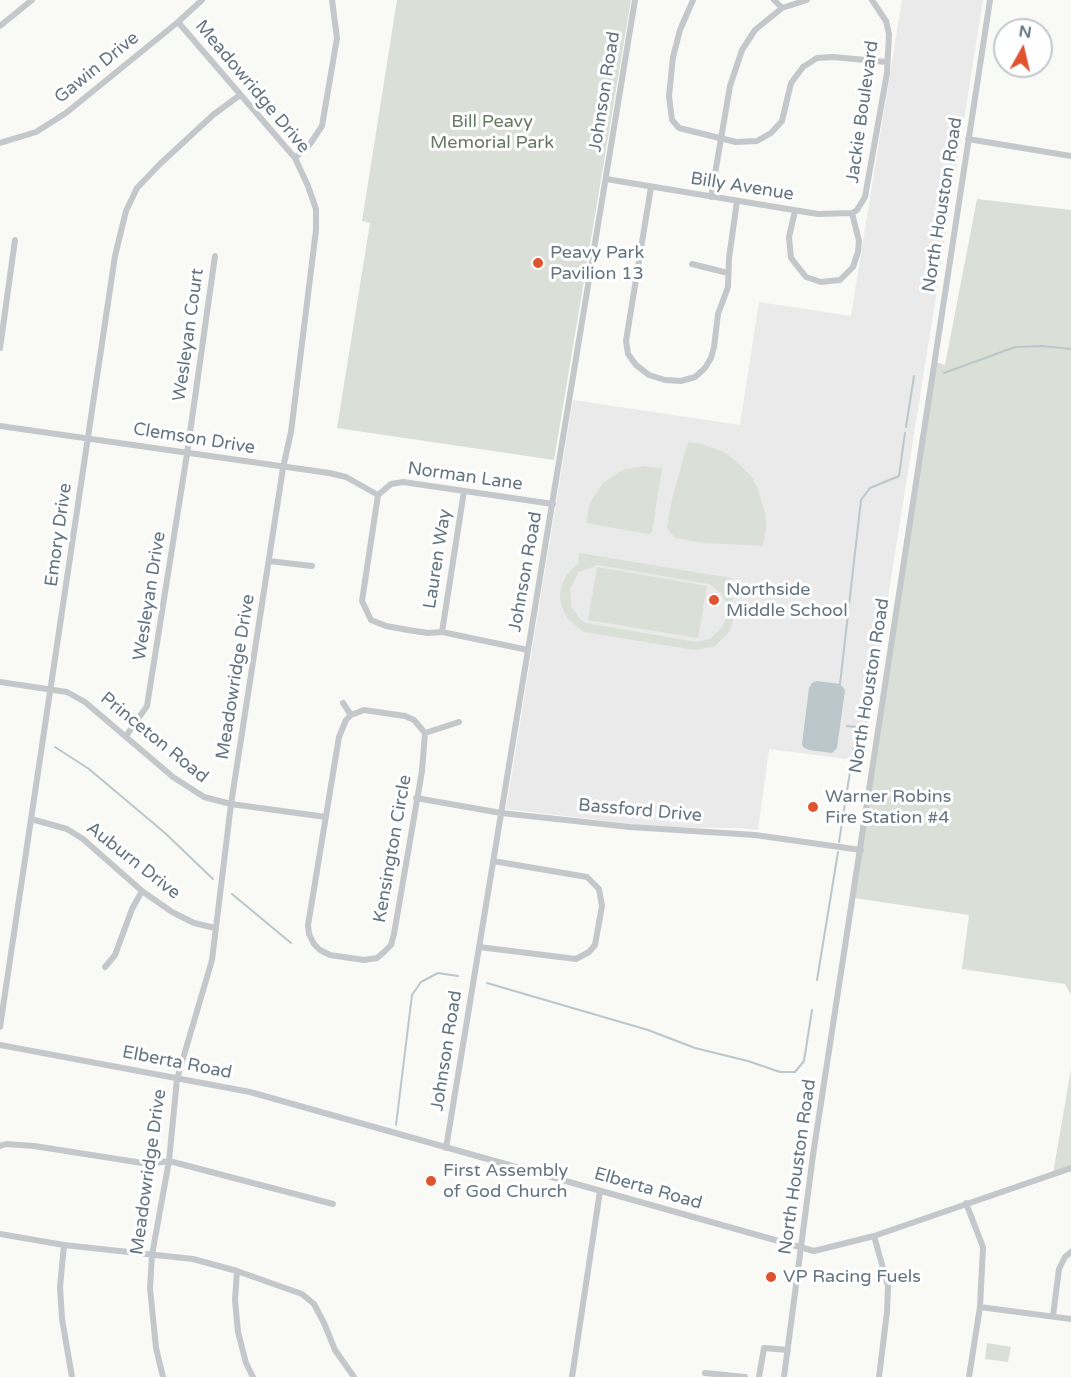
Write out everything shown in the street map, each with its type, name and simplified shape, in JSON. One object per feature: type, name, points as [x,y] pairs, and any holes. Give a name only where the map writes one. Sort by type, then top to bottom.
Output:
[{"type":"street","points":[[0,26],[32,0]]},
{"type":"street","name":"Gawin Drive","points":[[0,143],[36,132],[66,113],[202,0]]},
{"type":"street","points":[[295,158],[310,144],[322,126],[337,38],[332,0]]},
{"type":"street","name":"Johnson Road","points":[[446,1148],[635,0]]},
{"type":"street","points":[[693,0],[680,30],[673,57],[669,96],[672,120],[679,128],[736,142],[757,141],[771,133],[782,121],[791,82],[803,67],[818,58],[832,57],[887,62]]},
{"type":"street","points":[[774,0],[782,8]]},
{"type":"street","points":[[711,197],[730,86],[742,50],[755,30],[782,8],[807,0]]},
{"type":"street","name":"Jackie Boulevard","points":[[852,213],[866,197],[883,104],[887,62],[889,34],[886,21],[872,0]]},
{"type":"street","name":"North Houston Road","points":[[784,1377],[813,1155],[990,0]]},
{"type":"street","name":"Meadowridge Drive","points":[[163,1377],[156,1348],[150,1288],[152,1255],[169,1161],[177,1079],[212,960],[231,804],[283,468],[291,432],[316,230],[316,209],[295,158],[178,22]]},
{"type":"street","name":"Emory Drive","points":[[0,1027],[115,256],[126,211],[137,188],[160,164],[213,115],[240,94]]},
{"type":"street","points":[[968,139],[1071,156]]},
{"type":"street","name":"Billy Avenue","points":[[606,179],[795,211],[818,214],[852,213]]},
{"type":"street","points":[[651,187],[627,328],[628,354],[636,365],[649,375],[681,381],[696,377],[705,368],[714,347],[716,323],[728,286],[737,201]]},
{"type":"street","points":[[795,211],[789,237],[791,258],[806,277],[821,282],[840,280],[853,267],[858,252],[858,241],[852,213]]},
{"type":"street","points":[[0,348],[15,240]]},
{"type":"street","name":"Wesleyan Court","points":[[187,454],[215,256]]},
{"type":"street","points":[[692,264],[728,273]]},
{"type":"street","name":"Clemson Drive","points":[[0,426],[346,477],[378,495]]},
{"type":"street","name":"Wesleyan Drive","points":[[126,736],[147,706],[187,454]]},
{"type":"street","name":"Norman Lane","points":[[378,495],[392,484],[403,482],[553,504]]},
{"type":"street","name":"Lauren Way","points":[[442,632],[464,491]]},
{"type":"street","points":[[378,495],[362,601],[371,620],[386,626],[428,633],[442,632],[528,650]]},
{"type":"street","points":[[269,561],[312,566]]},
{"type":"street","name":"Princeton Road","points":[[0,682],[67,692],[85,702],[187,788],[204,796],[231,804],[326,817]]},
{"type":"street","points":[[343,703],[351,715],[371,710],[405,716],[414,720],[425,733],[459,722]]},
{"type":"street","name":"Kensington Circle","points":[[351,715],[342,727],[339,737],[308,925],[314,944],[330,955],[364,960],[377,958],[391,945],[422,771],[425,733]]},
{"type":"street","name":"Bassford Drive","points":[[416,798],[501,813],[630,828],[755,835],[861,850]]},
{"type":"street","name":"Auburn Drive","points":[[31,819],[67,829],[83,839],[142,891],[172,912],[194,923],[215,928]]},
{"type":"street","points":[[479,947],[576,959],[589,952],[595,945],[602,906],[599,889],[587,877],[493,861]]},
{"type":"street","points":[[105,967],[115,955],[132,909],[142,891]]},
{"type":"street","name":"Elberta Road","points":[[0,1045],[250,1092],[814,1251],[874,1236],[1071,1168]]},
{"type":"street","points":[[0,1146],[6,1144],[34,1146],[149,1164],[169,1161],[333,1204]]},
{"type":"street","points":[[572,1377],[600,1191]]},
{"type":"street","points":[[966,1203],[983,1247],[980,1307],[969,1377]]},
{"type":"street","points":[[0,1234],[64,1245],[193,1259],[237,1271],[302,1294],[314,1304],[335,1350],[354,1377]]},
{"type":"street","points":[[874,1236],[888,1286],[879,1377]]},
{"type":"street","points":[[64,1245],[60,1287],[62,1319],[72,1377]]},
{"type":"street","points":[[1053,1316],[1059,1269],[1065,1257],[1071,1252]]},
{"type":"street","points":[[237,1271],[235,1300],[238,1332],[246,1363],[253,1377]]},
{"type":"street","points":[[980,1307],[1071,1318]]},
{"type":"street","points":[[759,1377],[764,1348],[788,1350]]},
{"type":"street","points":[[705,1373],[745,1377]]},
{"type":"shaded area","name":"Northside Middle School","points":[[902,0],[983,0],[862,761],[769,749],[758,830],[657,827],[506,809],[573,400],[740,425],[759,302],[851,316]]},
{"type":"shaded area","points":[[817,681],[840,684],[845,690],[837,748],[832,753],[809,750],[802,744],[809,688]]},
{"type":"green space","name":"Bill Peavy Memorial Park","points":[[397,0],[631,0],[554,460],[337,428],[370,223],[362,221]]},
{"type":"green space","points":[[977,199],[1071,210],[1071,995],[1065,984],[962,969],[969,915],[854,898],[935,362],[945,365]]},
{"type":"green space","points":[[688,442],[702,444],[726,453],[751,476],[758,489],[765,513],[766,528],[763,546],[705,543],[675,538],[667,528],[672,499]]},
{"type":"green space","points":[[644,466],[662,468],[652,532],[649,534],[586,523],[590,503],[603,483],[623,470]]},
{"type":"green space","points":[[579,553],[731,578],[730,587],[726,586],[735,610],[730,631],[715,646],[695,650],[584,632],[569,620],[560,598],[561,587],[567,574],[580,562],[578,561]],"holes":[[[598,565],[709,584],[721,593],[726,602],[727,615],[723,626],[710,639],[696,642],[586,623],[571,607],[570,589],[579,572]]]},
{"type":"green space","points":[[597,567],[707,586],[698,638],[588,620]]},
{"type":"green space","points":[[1071,1069],[1071,1168],[1053,1174]]},
{"type":"green space","points":[[987,1343],[1011,1347],[1008,1362],[985,1359]]},
{"type":"waterway","points":[[944,373],[1015,347],[1042,346],[1071,349]]},
{"type":"waterway","points":[[906,427],[914,376]]},
{"type":"waterway","points":[[840,684],[861,500],[870,488],[899,476],[905,433]]},
{"type":"waterway","points":[[839,842],[857,727],[847,726]]},
{"type":"waterway","points":[[55,747],[89,769],[165,833],[213,879]]},
{"type":"waterway","points":[[817,980],[838,852]]},
{"type":"waterway","points":[[232,894],[291,943]]},
{"type":"waterway","points":[[396,1125],[412,995],[421,982],[438,973],[458,976]]},
{"type":"waterway","points":[[487,983],[648,1030],[695,1048],[748,1061],[780,1072],[795,1072],[804,1061],[812,1010]]},
{"type":"place","name":"Peavy Park Pavilion 13","points":[[538,263]]},
{"type":"place","name":"Northside Middle School","points":[[714,600]]},
{"type":"place","name":"Warner Robins Fire Station #4","points":[[813,807]]},
{"type":"place","name":"First Assembly of God Church","points":[[431,1181]]},
{"type":"place","name":"VP Racing Fuels","points":[[771,1277]]}]
